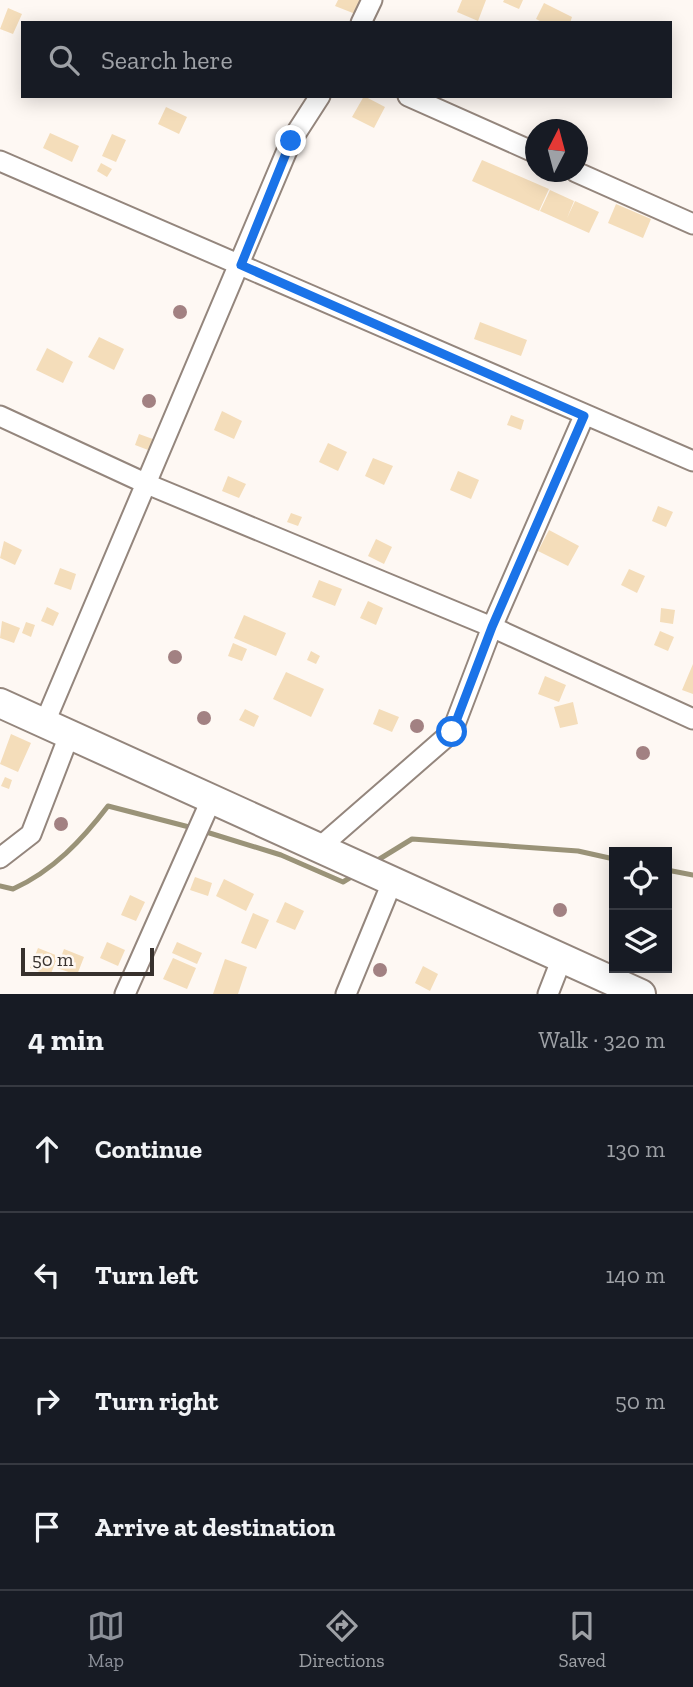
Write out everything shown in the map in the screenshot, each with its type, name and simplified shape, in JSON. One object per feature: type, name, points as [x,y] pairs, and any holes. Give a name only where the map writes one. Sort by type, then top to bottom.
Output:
[{"type":"main road","points":[[0,703],[58,727],[641,994]]},
{"type":"street","points":[[362,21],[372,0]]},
{"type":"street","points":[[0,858],[31,834],[58,727],[147,484],[291,141],[319,98]]},
{"type":"street","points":[[412,98],[525,148]]},
{"type":"street","points":[[0,161],[693,461]]},
{"type":"street","points":[[588,177],[693,224]]},
{"type":"street","points":[[0,416],[147,484],[492,627],[693,719]]},
{"type":"street","points":[[320,847],[452,732],[492,627],[584,416]]},
{"type":"street","points":[[125,994],[212,798]]},
{"type":"street","points":[[346,994],[375,872]]},
{"type":"street","points":[[548,994],[562,958]]},
{"type":"building","points":[[338,0],[364,0],[358,15],[335,6]]},
{"type":"building","points":[[462,0],[486,0],[478,21],[457,12]]},
{"type":"building","points":[[523,0],[519,9],[503,2]]},
{"type":"building","points":[[544,3],[572,17],[571,21],[536,19]]},
{"type":"building","points":[[8,8],[22,14],[13,34],[0,29]]},
{"type":"building","points":[[363,98],[385,107],[374,128],[352,117]]},
{"type":"building","points":[[166,107],[187,117],[179,134],[158,124]]},
{"type":"building","points":[[50,133],[79,146],[72,162],[43,148]]},
{"type":"building","points":[[112,134],[126,140],[116,162],[102,156]]},
{"type":"building","points":[[482,160],[525,179],[525,182],[533,182],[549,189],[539,211],[472,181]]},
{"type":"building","points":[[101,163],[112,169],[107,177],[97,171]]},
{"type":"building","points":[[550,190],[574,201],[567,218],[575,201],[599,212],[589,233],[540,211]]},
{"type":"building","points":[[616,204],[651,219],[643,238],[608,223]]},
{"type":"building","points":[[480,322],[527,340],[521,356],[474,339]]},
{"type":"building","points":[[99,337],[124,349],[114,370],[88,357]]},
{"type":"building","points":[[47,348],[73,362],[63,383],[36,370]]},
{"type":"building","points":[[222,411],[242,421],[234,439],[214,430]]},
{"type":"building","points":[[511,415],[524,420],[521,430],[507,425]]},
{"type":"building","points":[[139,434],[161,442],[156,453],[135,445]]},
{"type":"building","points":[[328,443],[347,452],[338,471],[319,462]]},
{"type":"building","points":[[373,458],[393,466],[384,485],[365,476]]},
{"type":"building","points":[[458,471],[479,480],[471,499],[450,490]]},
{"type":"building","points":[[228,476],[246,484],[239,498],[222,491]]},
{"type":"building","points":[[658,506],[673,512],[666,527],[652,521]]},
{"type":"building","points":[[291,513],[302,517],[298,526],[287,522]]},
{"type":"building","points":[[549,530],[579,546],[568,566],[538,551]]},
{"type":"building","points":[[376,539],[392,547],[384,564],[368,556]]},
{"type":"building","points":[[4,541],[22,550],[15,565],[0,558]]},
{"type":"building","points":[[60,568],[76,574],[71,590],[54,584]]},
{"type":"building","points":[[629,569],[645,576],[637,593],[621,585]]},
{"type":"building","points":[[319,580],[342,589],[335,606],[312,597]]},
{"type":"building","points":[[368,601],[383,608],[376,625],[360,618]]},
{"type":"building","points":[[47,607],[59,613],[53,626],[41,621]]},
{"type":"building","points":[[661,608],[675,610],[673,624],[660,622]]},
{"type":"building","points":[[244,615],[286,633],[276,656],[234,638]]},
{"type":"building","points":[[2,621],[20,628],[14,643],[0,638]]},
{"type":"building","points":[[26,622],[35,625],[31,637],[22,633]]},
{"type":"building","points":[[660,631],[674,637],[668,651],[654,645]]},
{"type":"building","points":[[233,643],[247,649],[242,661],[228,656]]},
{"type":"building","points":[[311,651],[320,656],[316,664],[307,660]]},
{"type":"building","points":[[693,664],[693,694],[682,690]]},
{"type":"building","points":[[286,672],[324,689],[311,717],[273,699]]},
{"type":"building","points":[[545,676],[566,685],[559,702],[538,694]]},
{"type":"building","points":[[573,702],[578,724],[560,728],[554,707]]},
{"type":"building","points":[[245,709],[259,716],[254,727],[239,720]]},
{"type":"building","points":[[379,709],[399,717],[392,732],[373,724]]},
{"type":"building","points":[[11,734],[31,743],[18,772],[0,764]]},
{"type":"building","points":[[5,777],[12,780],[9,789],[1,786]]},
{"type":"building","points":[[195,877],[212,883],[208,896],[190,890]]},
{"type":"building","points":[[224,879],[254,894],[246,911],[216,896]]},
{"type":"building","points":[[130,895],[145,902],[136,921],[121,915]]},
{"type":"building","points":[[285,902],[304,911],[295,930],[276,922]]},
{"type":"building","points":[[253,913],[269,920],[256,949],[241,943]]},
{"type":"building","points":[[107,942],[125,950],[118,966],[100,958]]},
{"type":"building","points":[[177,942],[202,953],[197,964],[172,953]]},
{"type":"building","points":[[38,948],[58,956],[50,976],[30,968]]},
{"type":"building","points":[[64,949],[84,957],[77,975],[57,968]]},
{"type":"building","points":[[173,958],[196,968],[187,989],[163,979]]},
{"type":"building","points":[[225,959],[247,967],[238,994],[213,994]]},
{"type":"building","points":[[423,966],[438,974],[430,991],[415,983]]},
{"type":"waterway","points":[[0,886],[13,889],[54,864],[88,831],[108,806],[193,828]]},
{"type":"waterway","points":[[203,831],[281,855],[343,882],[356,874]]},
{"type":"waterway","points":[[373,863],[412,839],[578,851],[609,858]]},
{"type":"waterway","points":[[672,871],[693,875]]},
{"type":"route","points":[[291,141],[241,265],[584,416],[492,627],[452,732]]}]
